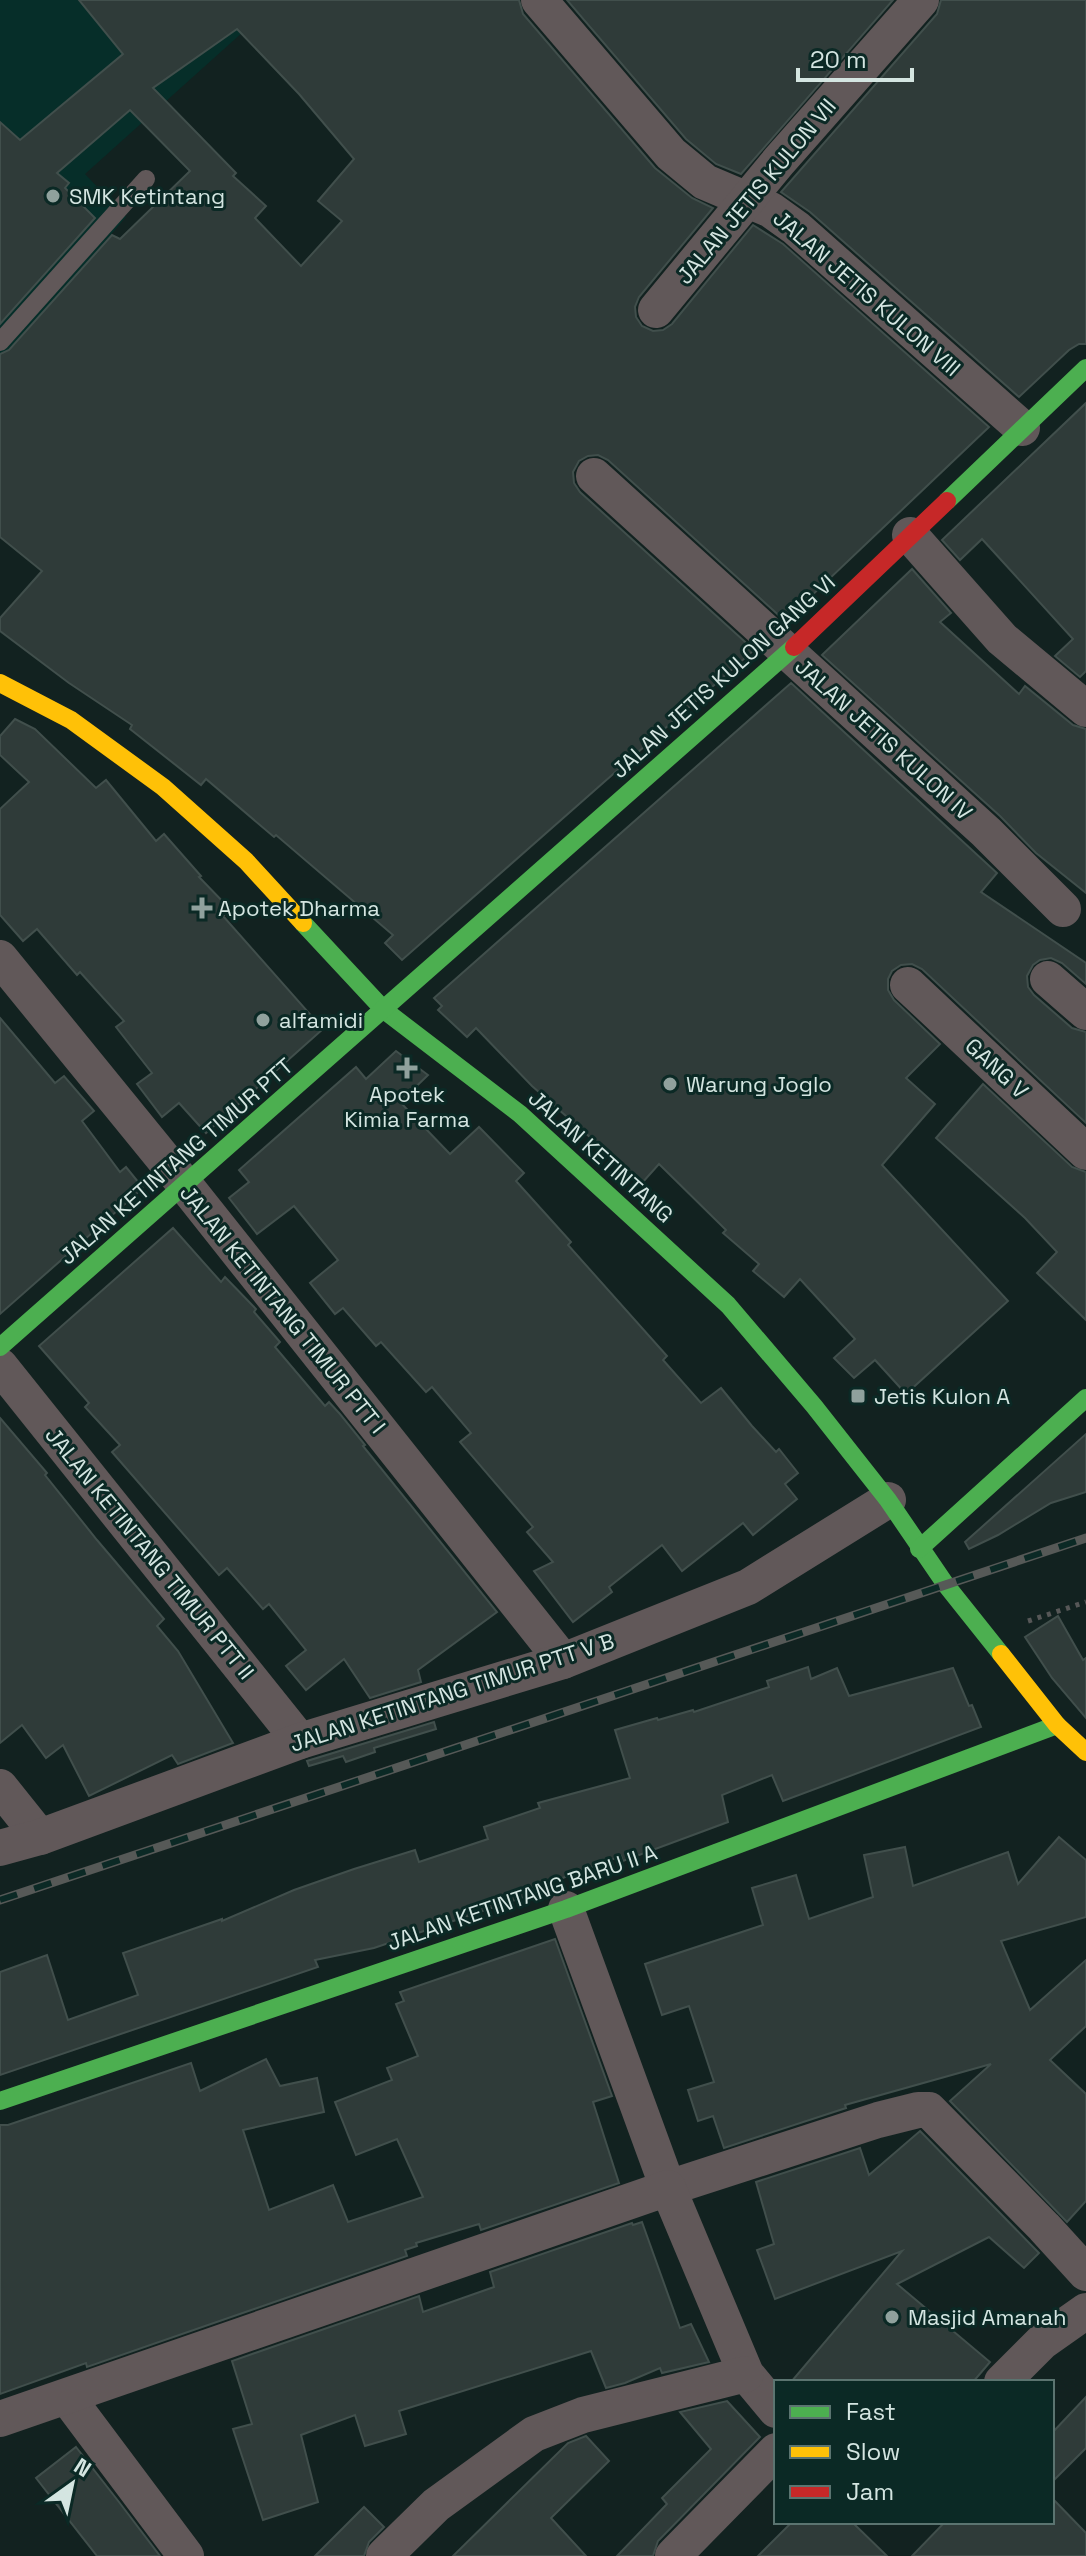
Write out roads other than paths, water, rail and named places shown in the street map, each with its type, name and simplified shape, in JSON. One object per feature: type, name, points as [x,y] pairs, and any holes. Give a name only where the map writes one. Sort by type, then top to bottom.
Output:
[{"type":"street","name":"JALAN JETIS KULON VIII","points":[[539,0],[671,154],[705,182],[771,210],[796,228],[1022,428]]},
{"type":"street","name":"JALAN JETIS KULON VII","points":[[656,310],[921,0]]},
{"type":"street","name":"JALAN JETIS KULON GANG VI","points":[[384,1010],[789,652],[1086,368]]},
{"type":"street","name":"JALAN JETIS KULON IV","points":[[594,476],[986,832],[1063,909]]},
{"type":"street","points":[[910,535],[1002,639],[1086,709]]},
{"type":"street","name":"JALAN KETINTANG","points":[[0,683],[71,720],[163,787],[246,861],[384,1010],[520,1114],[728,1305],[814,1406],[888,1500],[919,1549],[985,1636],[1057,1725],[1086,1752]]},
{"type":"street","name":"JALAN KETINTANG TIMUR PTT I","points":[[0,958],[185,1185],[563,1661]]},
{"type":"street","points":[[1048,979],[1086,1012]]},
{"type":"street","name":"GANG V","points":[[908,985],[1086,1152]]},
{"type":"street","name":"JALAN KETINTANG TIMUR PTT","points":[[0,1347],[384,1010]]},
{"type":"street","name":"JALAN KETINTANG TIMUR PTT II","points":[[0,1366],[300,1741]]},
{"type":"street","points":[[919,1549],[1086,1398]]},
{"type":"street","name":"JALAN KETINTANG TIMUR PTT V B","points":[[0,1848],[40,1837],[300,1741],[563,1661],[748,1587],[888,1500]]},
{"type":"street","name":"JALAN KETINTANG BARU II A","points":[[0,2101],[566,1909],[1057,1725]]},
{"type":"street","points":[[0,1787],[40,1837]]},
{"type":"street","points":[[566,1909],[668,2188],[746,2374],[774,2408]]},
{"type":"street","points":[[0,2419],[668,2188],[918,2110],[929,2110],[1086,2273]]},
{"type":"street","points":[[1004,2380],[1042,2342],[1086,2311]]},
{"type":"street","points":[[384,2556],[436,2505],[534,2434],[583,2415],[746,2374]]},
{"type":"street","points":[[67,2397],[186,2556]]},
{"type":"street","points":[[673,2556],[774,2453]]},
{"type":"lane","points":[[0,342],[146,179]]},
{"type":"railway","points":[[0,1900],[1086,1538]]},
{"type":"place","name":"SMK Ketintang","points":[[53,196]]},
{"type":"place","name":"Apotek Dharma","points":[[202,908]]},
{"type":"place","name":"alfamidi","points":[[263,1020]]},
{"type":"place","name":"Apotek Kimia Farma","points":[[407,1068]]},
{"type":"place","name":"Warung Joglo","points":[[670,1084]]},
{"type":"place","name":"Jetis Kulon A","points":[[858,1396]]},
{"type":"place","name":"Masjid Amanah","points":[[892,2317]]}]
